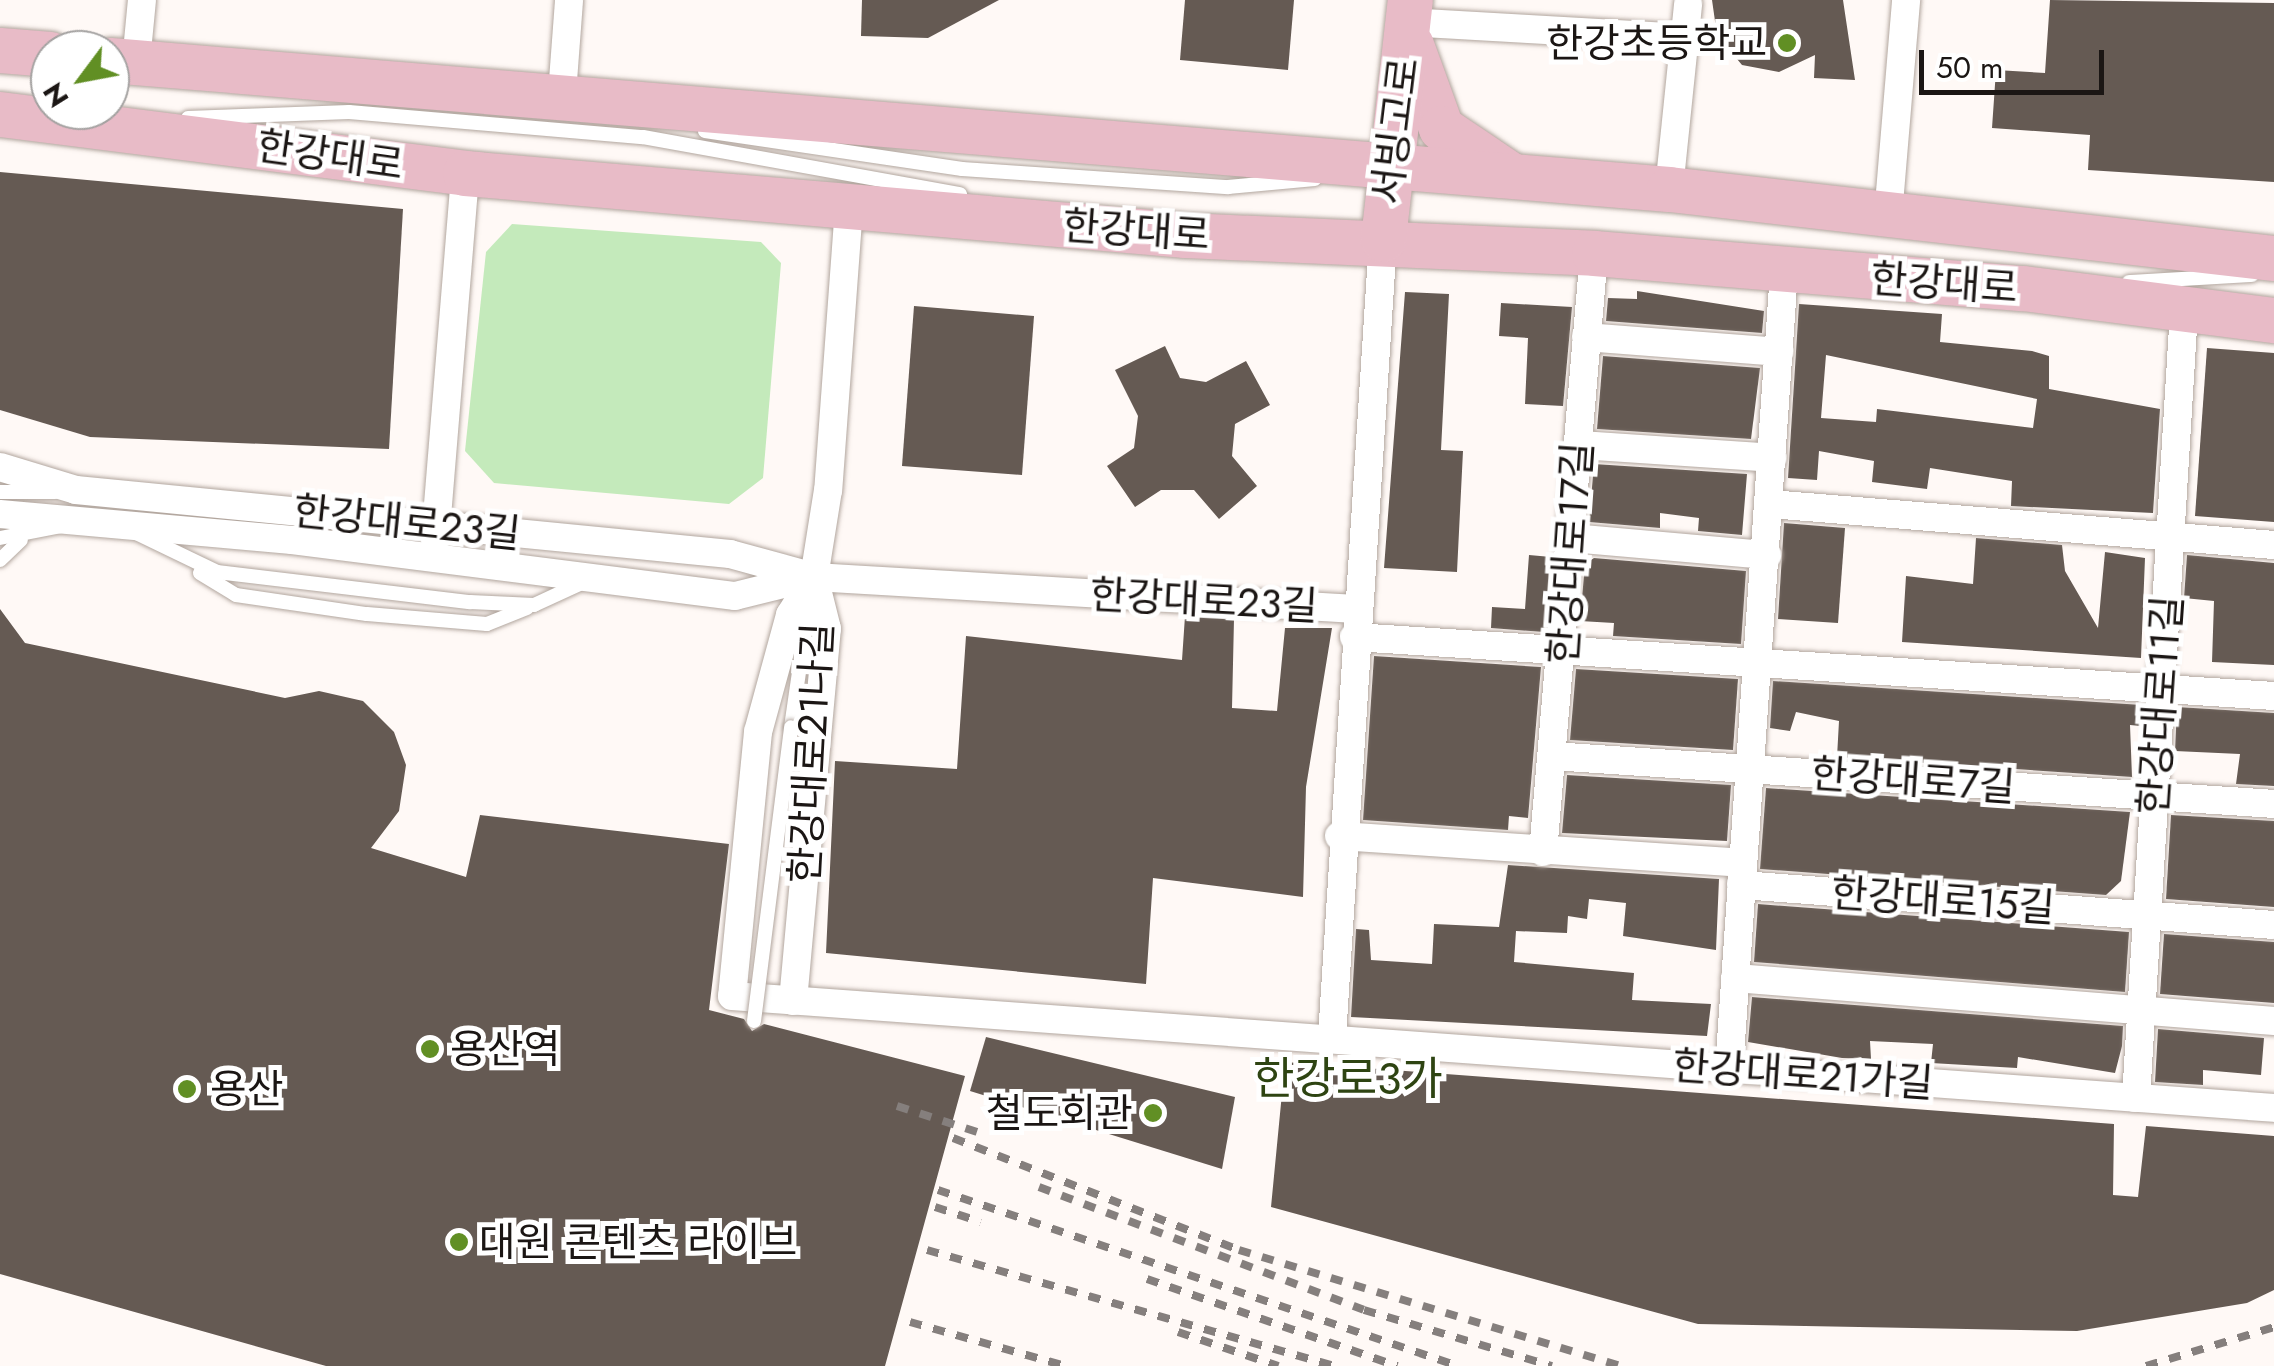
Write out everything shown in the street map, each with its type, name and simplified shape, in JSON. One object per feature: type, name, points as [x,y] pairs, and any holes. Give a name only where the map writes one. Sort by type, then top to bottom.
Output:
[{"type":"main road","name":"서빙고로","points":[[1383,239],[1408,19]]},
{"type":"main road","points":[[1408,19],[1441,128],[1484,164],[1544,182]]},
{"type":"main road","points":[[0,50],[30,52]]},
{"type":"main road","name":"한강대로","points":[[130,62],[562,94],[1390,173],[1669,190],[2267,264]]},
{"type":"main road","name":"한강대로","points":[[0,114],[30,117]]},
{"type":"main road","name":"한강대로","points":[[130,129],[465,173],[1186,235],[1383,239],[2023,288],[2184,312],[2274,320]]},
{"type":"street","points":[[130,39],[142,0]]},
{"type":"street","points":[[562,94],[570,0]]},
{"type":"street","points":[[1888,216],[1906,0]]},
{"type":"street","points":[[1669,190],[1688,4]]},
{"type":"street","name":"서빙고로","points":[[1408,19],[1685,38]]},
{"type":"street","points":[[434,558],[465,173]]},
{"type":"street","points":[[814,577],[849,207]]},
{"type":"street","points":[[1332,1036],[1338,836],[1383,239]]},
{"type":"street","name":"한강대로17길","points":[[1542,852],[1565,647],[1594,254]]},
{"type":"street","points":[[1729,1070],[1741,874],[1754,769],[1784,271]]},
{"type":"street","name":"한강대로11길","points":[[2136,1098],[2184,312]]},
{"type":"street","points":[[1586,337],[1779,352]]},
{"type":"street","points":[[1579,445],[1773,458]]},
{"type":"street","name":"한강대로23길","points":[[0,468],[76,490],[730,554],[814,577],[1355,623],[1565,647],[1761,658]]},
{"type":"street","points":[[1770,504],[2274,545]]},
{"type":"street","name":"한강대로23길","points":[[10,525],[72,522],[125,526],[434,558],[735,596],[814,577]]},
{"type":"street","points":[[1571,538],[1767,555]]},
{"type":"street","name":"한강대로21나길","points":[[793,1001],[827,629],[814,577]]},
{"type":"street","name":"한강대로21나길","points":[[814,577],[790,615],[758,732],[732,996],[1332,1036]]},
{"type":"street","points":[[1761,658],[2274,696]]},
{"type":"street","name":"한강대로7길","points":[[1552,756],[2274,804]]},
{"type":"street","name":"한강대로15길","points":[[1338,836],[1542,852],[2146,915]]},
{"type":"street","points":[[2146,915],[2274,925]]},
{"type":"street","points":[[1735,978],[2274,1021]]},
{"type":"street","name":"한강대로21가길","points":[[1332,1036],[1729,1070],[2274,1108]]},
{"type":"lane","points":[[451,88],[962,169],[1228,187],[1390,173]]},
{"type":"lane","points":[[130,120],[349,112],[643,137],[1186,235]]},
{"type":"lane","points":[[2023,288],[2267,264]]},
{"type":"lane","points":[[10,525],[76,490]]},
{"type":"lane","points":[[0,492],[10,525],[0,560]]},
{"type":"lane","points":[[125,526],[236,595],[367,614],[487,624],[594,578]]},
{"type":"lane","points":[[174,557],[217,572],[534,605]]},
{"type":"lane","points":[[754,1022],[790,727],[814,577]]},
{"type":"green space","points":[[512,224],[761,242],[781,263],[763,478],[729,504],[494,483],[465,451],[486,252]]},
{"type":"building","points":[[862,0],[999,0],[928,38],[861,36]]},
{"type":"building","points":[[1185,0],[1294,0],[1288,70],[1180,60]]},
{"type":"building","points":[[1712,0],[1843,0],[1855,80],[1814,78],[1815,55],[1779,72],[1742,65],[1717,35]]},
{"type":"building","points":[[2050,0],[2274,3],[2274,182],[2088,170],[2090,135],[1992,128],[1996,70],[2045,73]]},
{"type":"building","points":[[0,172],[403,209],[389,449],[90,437],[0,410]]},
{"type":"building","points":[[1637,291],[1764,311],[1762,333],[1606,321],[1608,298],[1637,299]]},
{"type":"building","points":[[1405,292],[1449,294],[1441,450],[1463,451],[1457,572],[1384,568]]},
{"type":"building","points":[[1501,303],[1572,307],[1563,406],[1525,404],[1528,338],[1499,336]]},
{"type":"building","points":[[1799,304],[1942,314],[1940,342],[2049,356],[2049,389],[2160,409],[2153,513],[2011,506],[2012,481],[1930,468],[1927,489],[1872,482],[1874,461],[1819,451],[1817,480],[1788,478]],"holes":[[[1826,355],[2037,399],[2033,428],[1877,409],[1876,422],[1821,418]]]},
{"type":"building","points":[[914,306],[1034,316],[1022,475],[902,466]]},
{"type":"building","points":[[1165,346],[1180,378],[1206,382],[1246,361],[1270,405],[1235,424],[1232,456],[1257,486],[1219,519],[1194,490],[1161,490],[1135,507],[1107,466],[1134,448],[1138,416],[1115,370]]},
{"type":"building","points":[[2207,348],[2274,353],[2274,522],[2195,516]]},
{"type":"building","points":[[1603,356],[1760,368],[1751,439],[1597,429]]},
{"type":"building","points":[[1594,464],[1747,474],[1742,535],[1698,531],[1699,518],[1660,513],[1660,528],[1589,522]]},
{"type":"building","points":[[1784,523],[1845,528],[1838,623],[1778,619]]},
{"type":"building","points":[[1976,538],[2062,545],[2065,571],[2098,628],[2105,552],[2145,558],[2141,658],[1902,642],[1906,576],[1973,584]]},
{"type":"building","points":[[1529,555],[1551,557],[1544,632],[1491,628],[1492,607],[1525,609]]},
{"type":"building","points":[[2187,555],[2274,563],[2274,665],[2212,662],[2214,601],[2184,598]]},
{"type":"building","points":[[1594,558],[1746,571],[1741,644],[1613,636],[1614,623],[1580,621],[1585,564]]},
{"type":"building","name":"용산역","points":[[0,609],[25,643],[285,698],[319,691],[363,701],[394,732],[406,765],[399,811],[371,848],[466,877],[480,815],[729,844],[709,1010],[744,1019],[752,1031],[764,1024],[965,1076],[885,1366],[326,1366],[0,1274]]},
{"type":"building","points":[[1185,616],[1234,619],[1232,708],[1277,711],[1285,628],[1332,628],[1306,787],[1303,897],[1153,878],[1146,984],[826,953],[835,761],[957,769],[966,636],[1182,660]]},
{"type":"building","points":[[1374,656],[1541,667],[1528,818],[1509,816],[1508,830],[1363,820]]},
{"type":"building","points":[[1576,669],[1738,679],[1733,750],[1570,740]]},
{"type":"building","points":[[1773,681],[2142,705],[2141,726],[2130,725],[2132,777],[1837,757],[1839,721],[1796,712],[1790,731],[1770,728]]},
{"type":"building","points":[[2177,707],[2274,713],[2274,786],[2236,784],[2240,754],[2175,751]]},
{"type":"building","points":[[1567,775],[1731,785],[1727,841],[1562,833]]},
{"type":"building","points":[[1766,788],[2130,812],[2121,881],[2106,895],[1760,869]]},
{"type":"building","points":[[2171,815],[2274,821],[2274,907],[2166,899]]},
{"type":"building","points":[[1508,865],[1719,879],[1716,950],[1623,936],[1626,903],[1589,899],[1587,919],[1568,916],[1567,933],[1516,931],[1514,962],[1634,973],[1632,1000],[1711,1004],[1707,1036],[1351,1017],[1356,929],[1369,930],[1371,960],[1432,964],[1434,924],[1499,927]]},
{"type":"building","points":[[1758,904],[2129,932],[2125,992],[1754,962]]},
{"type":"building","points":[[2164,934],[2274,942],[2274,1003],[2160,994]]},
{"type":"building","points":[[1752,997],[2123,1026],[2122,1046],[2115,1073],[2018,1057],[2017,1068],[1931,1063],[1933,1044],[1870,1041],[1871,1059],[1842,1058],[1748,1042]]},
{"type":"building","points":[[2158,1029],[2264,1038],[2261,1075],[2203,1070],[2203,1085],[2155,1082]]},
{"type":"building","name":"철도회관","points":[[986,1037],[1235,1097],[1222,1169],[970,1091]]},
{"type":"building","points":[[1285,1062],[2114,1124],[2113,1195],[2138,1197],[2146,1126],[2274,1136],[2274,1290],[2247,1303],[2077,1331],[1698,1324],[1271,1207]]},
{"type":"railway","points":[[897,1106],[983,1134]]},
{"type":"railway","points":[[953,1138],[1239,1250],[1621,1366]]},
{"type":"railway","points":[[1039,1187],[1364,1310],[1552,1366]]},
{"type":"railway","points":[[938,1190],[1458,1366]]},
{"type":"railway","points":[[935,1207],[981,1222]]},
{"type":"railway","points":[[927,1250],[1334,1366]]},
{"type":"railway","points":[[1147,1279],[1397,1366]]},
{"type":"railway","points":[[910,1322],[1066,1366]]},
{"type":"railway","points":[[2146,1366],[2274,1327]]},
{"type":"railway","points":[[1178,1332],[1278,1366]]},
{"type":"place","name":"한강초등학교","points":[[1787,43]]},
{"type":"place","name":"용산역","points":[[430,1049]]},
{"type":"place","name":"용산","points":[[187,1089]]},
{"type":"place","name":"철도회관","points":[[1153,1113]]},
{"type":"place","name":"대원 콘텐츠 라이브","points":[[459,1242]]},
{"type":"district","name":"한강로3가","points":[[1348,1079]]}]
